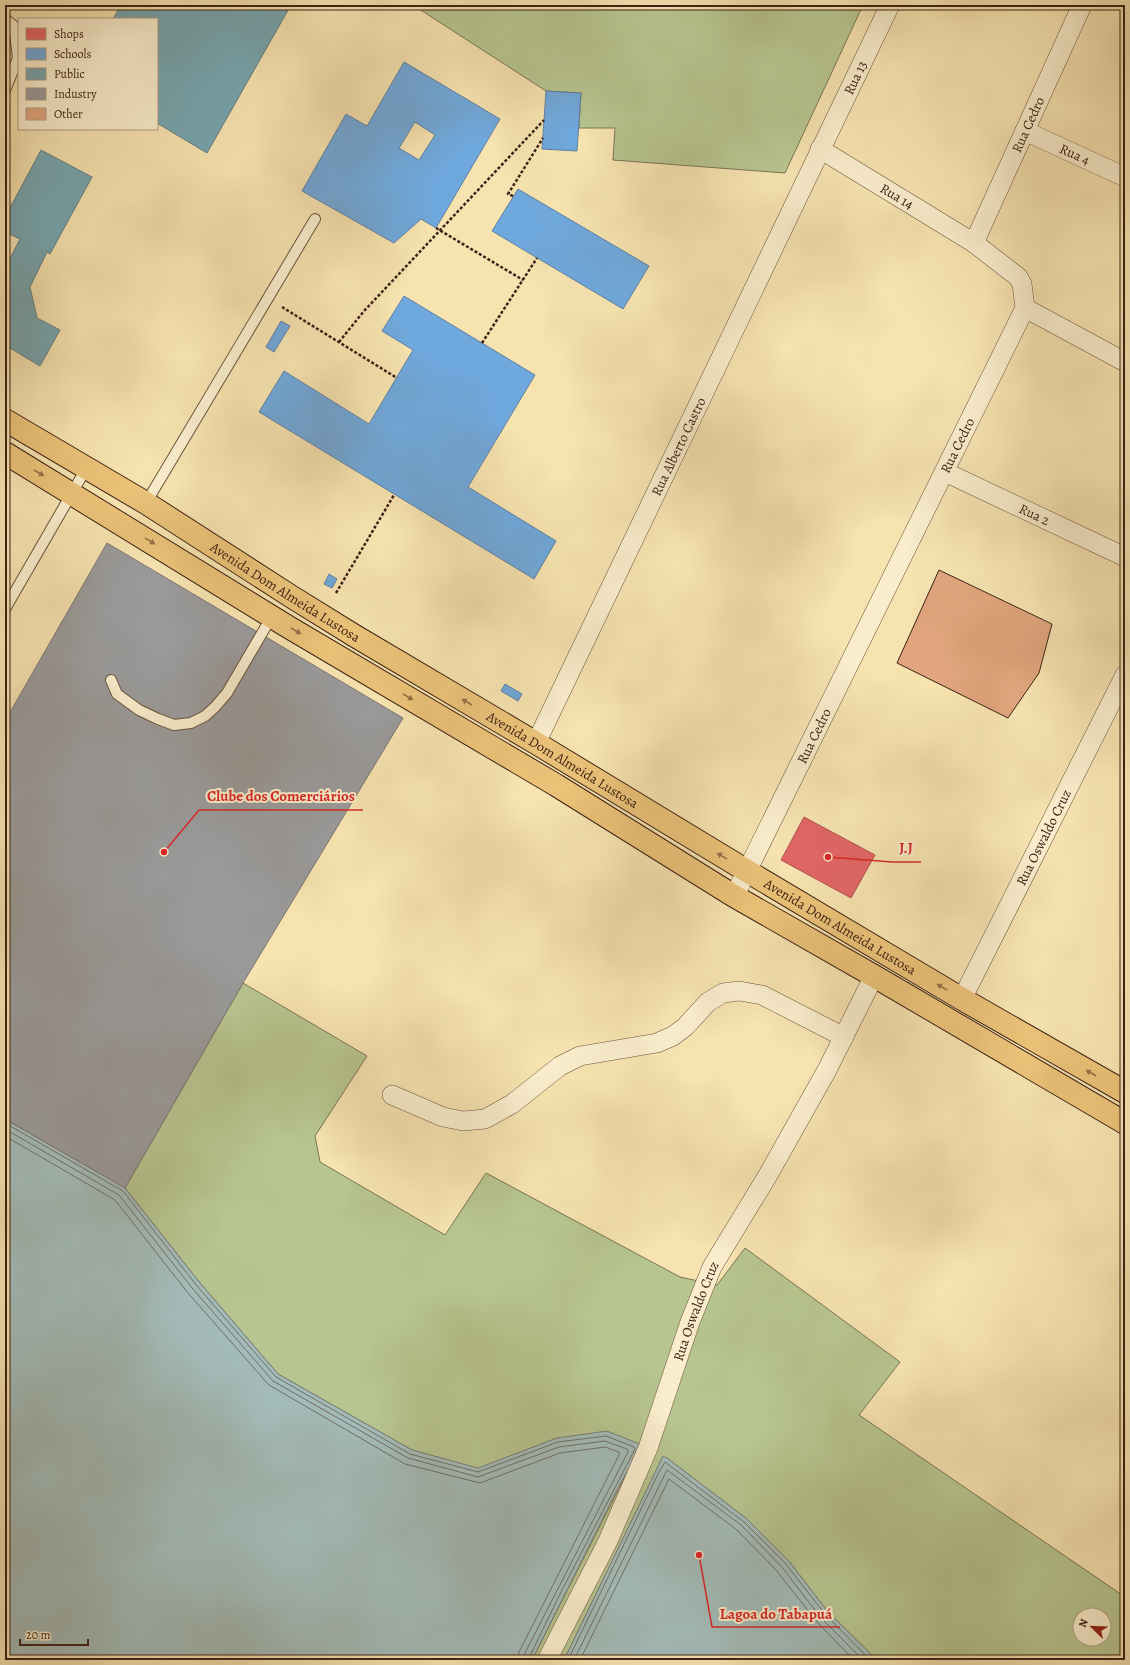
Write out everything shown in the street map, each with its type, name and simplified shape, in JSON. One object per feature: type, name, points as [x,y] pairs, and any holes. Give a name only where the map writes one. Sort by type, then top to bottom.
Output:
[{"type":"main road","name":"Avenida Dom Almeida Lustosa","points":[[5,420],[87,467],[292,597],[747,871],[962,999],[1125,1092]]},
{"type":"main road","name":"Avenida Dom Almeida Lustosa","points":[[5,453],[272,616],[556,785],[734,896],[1125,1123]]},
{"type":"street","name":"Rua 13","points":[[820,150],[890,5]]},
{"type":"street","name":"Rua Cedro","points":[[974,243],[1082,5]]},
{"type":"street","name":"Rua 4","points":[[1025,131],[1125,178]]},
{"type":"street","name":"Rua 14","points":[[820,150],[974,243]]},
{"type":"street","name":"Rua Alberto Castro","points":[[536,743],[820,150]]},
{"type":"street","points":[[974,243],[1018,277],[1022,284],[1026,308],[1125,362]]},
{"type":"street","name":"Rua Cedro","points":[[734,896],[1026,308]]},
{"type":"street","name":"Rua 2","points":[[945,472],[1125,557]]},
{"type":"street","name":"Rua Oswaldo Cruz","points":[[962,999],[1125,675]]},
{"type":"street","name":"Rua Oswaldo Cruz","points":[[546,1660],[608,1541],[648,1448],[690,1322],[712,1267],[768,1175],[827,1070],[874,976]]},
{"type":"street","points":[[392,1096],[443,1117],[463,1121],[485,1119],[512,1104],[567,1062],[580,1056],[657,1043],[673,1036],[685,1027],[708,1002],[723,993],[739,990],[762,995],[844,1037]]},
{"type":"lane","points":[[5,19],[14,26],[18,58],[5,90]]},
{"type":"lane","points":[[146,503],[315,219]]},
{"type":"lane","points":[[5,609],[87,467]]},
{"type":"lane","points":[[111,680],[117,694],[139,710],[174,725],[191,723],[205,716],[216,707],[272,616]]},
{"type":"path","points":[[339,342],[364,311],[544,120]]},
{"type":"path","points":[[513,196],[508,194],[543,138]]},
{"type":"path","points":[[436,228],[523,280]]},
{"type":"path","points":[[482,343],[537,258]]},
{"type":"path","points":[[268,298],[397,378]]},
{"type":"path","points":[[336,593],[394,495]]},
{"type":"green space","points":[[413,5],[863,5],[785,173],[613,160],[615,128],[579,128],[581,93],[546,91]]},
{"type":"green space","points":[[243,983],[367,1056],[315,1136],[320,1162],[445,1235],[486,1173],[680,1277],[717,1285],[745,1248],[900,1362],[859,1415],[1125,1597],[1125,1660],[877,1660],[828,1612],[788,1560],[747,1519],[667,1458],[663,1457],[564,1660],[532,1660],[641,1445],[557,1438],[478,1469],[412,1450],[278,1374],[200,1283],[125,1188]]},
{"type":"water","points":[[5,1119],[125,1188],[200,1283],[278,1374],[412,1450],[478,1468],[557,1438],[607,1431],[642,1445],[619,1486],[532,1660],[5,1660]]},
{"type":"water","points":[[663,1456],[747,1519],[788,1560],[828,1612],[877,1660],[564,1660]]},
{"type":"building: Shops","points":[[804,817],[875,855],[851,898],[781,860]]},
{"type":"building: Schools","points":[[404,62],[500,119],[436,228],[421,219],[394,243],[302,191],[346,114],[367,126]],"holes":[[[415,122],[435,135],[419,160],[399,148]]]},
{"type":"building: Schools","points":[[546,91],[581,93],[577,151],[542,149]]},
{"type":"building: Schools","points":[[518,189],[649,266],[623,309],[492,231]]},
{"type":"building: Schools","points":[[404,296],[535,375],[468,487],[556,541],[534,579],[259,412],[284,371],[369,424],[413,350],[382,331]]},
{"type":"building: Schools","points":[[281,321],[290,326],[274,352],[266,347]]},
{"type":"building: Schools","points":[[329,574],[337,579],[332,588],[324,584]]},
{"type":"building: Schools","points":[[505,684],[522,694],[518,701],[501,691]]},
{"type":"building: Public","points":[[121,5],[291,5],[207,153],[158,124],[158,18],[114,18]]},
{"type":"building: Public","points":[[41,150],[92,177],[50,254],[47,252],[30,287],[37,318],[60,330],[40,366],[5,345],[5,268],[20,239],[5,232],[5,217]]},
{"type":"building: Industry","points":[[107,543],[403,718],[243,983],[125,1188],[5,1119],[5,721]]},
{"type":"building: Other","points":[[939,570],[1052,624],[1039,673],[1008,718],[897,663]]},
{"type":"place","name":"Clube dos Comerciários","points":[[164,852]]},
{"type":"place","name":"J.J","points":[[828,857]]},
{"type":"place","name":"Lagoa do Tabapuá","points":[[699,1555]]}]
